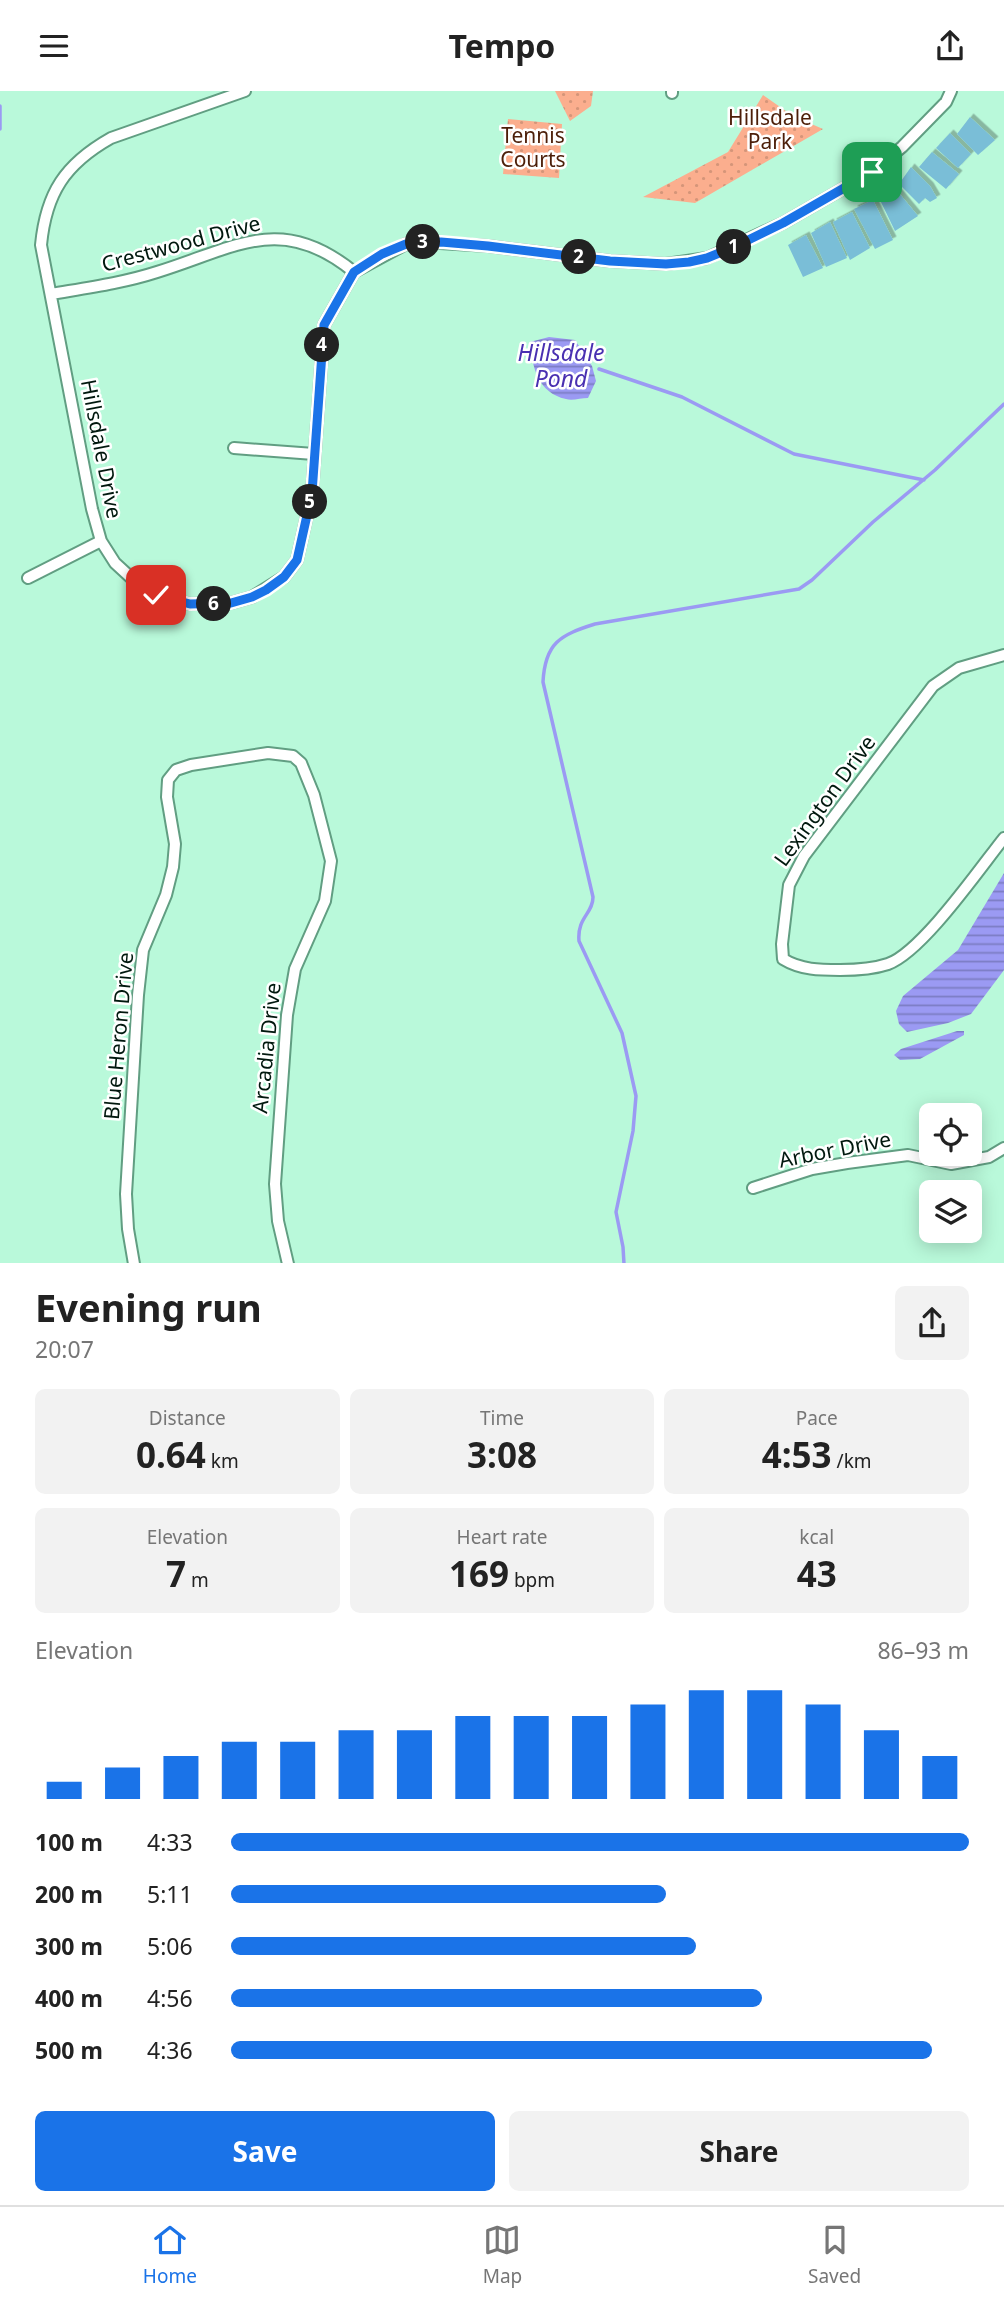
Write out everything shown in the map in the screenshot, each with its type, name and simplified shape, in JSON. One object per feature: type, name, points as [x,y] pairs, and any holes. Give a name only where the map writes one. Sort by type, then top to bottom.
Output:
[{"type":"street","name":"Hillsdale Drive","points":[[245,91],[111,138],[94,148],[69,169],[54,190],[43,225],[41,245],[92,509],[101,541],[115,563],[127,575],[156,595],[190,604],[231,603],[252,597],[284,577],[297,560],[312,493],[324,325],[354,272],[382,254],[406,244],[424,242],[488,246],[610,261],[666,264],[707,258],[783,223],[872,172],[920,129],[946,102],[951,91]]},
{"type":"street","name":"Crestwood Drive","points":[[51,294],[154,273],[250,241],[279,238],[299,240],[319,248],[354,272]]},
{"type":"street","points":[[234,449],[314,454]]},
{"type":"street","points":[[28,577],[101,541]]},
{"type":"street","name":"Lexington Drive","points":[[1004,654],[959,669],[933,686],[804,856],[789,885],[782,944],[783,959],[795,966],[818,970],[863,969],[890,963],[914,947],[1004,838]]},
{"type":"street","name":"Arcadia Drive","points":[[172,776],[176,770],[191,765],[268,753],[293,755],[302,763],[314,795],[331,862],[325,901],[295,969],[287,1015],[275,1184],[278,1221],[288,1263]]},
{"type":"street","name":"Blue Heron Drive","points":[[134,1263],[126,1194],[138,995],[143,950],[166,895],[173,867],[175,844],[167,797],[168,780],[172,776]]},
{"type":"street","name":"Arbor Drive","points":[[753,1188],[812,1169],[846,1163],[908,1155],[951,1164],[989,1157],[1004,1147]]},
{"type":"green space","points":[[555,91],[593,91],[591,106],[570,121]]},
{"type":"green space","name":"Hillsdale Park","points":[[763,95],[793,116],[823,129],[695,203],[643,197],[728,152]]},
{"type":"green space","name":"Tennis Courts","points":[[508,119],[562,124],[559,178],[503,174]]},
{"type":"water","name":"Hillsdale Pond","points":[[549,337],[575,340],[592,366],[596,381],[588,398],[574,400],[556,396],[538,378],[530,342]]},
{"type":"water","points":[[1004,873],[1004,970],[971,1014],[948,1023],[907,1032],[899,1024],[896,1011],[903,996],[958,950]]},
{"type":"water","points":[[964,1031],[964,1035],[920,1059],[900,1060],[894,1055],[901,1049]]},
{"type":"building","points":[[970,117],[995,140],[978,155],[957,134]]},
{"type":"building","points":[[950,133],[971,154],[958,168],[936,148]]},
{"type":"building","points":[[932,152],[959,174],[946,189],[919,167]]},
{"type":"building","points":[[911,167],[930,186],[937,198],[930,202],[925,198],[919,204],[899,184]]},
{"type":"building","points":[[894,187],[918,216],[895,231],[879,198]]},
{"type":"building","points":[[873,200],[893,240],[875,249],[854,209]]},
{"type":"building","points":[[852,212],[870,248],[850,260],[833,222]]},
{"type":"building","points":[[830,222],[847,258],[826,267],[811,233]]},
{"type":"building","points":[[806,235],[823,268],[803,277],[788,245]]},
{"type":"waterway","points":[[0,106],[0,129]]},
{"type":"waterway","points":[[599,369],[682,397],[794,454],[924,480]]},
{"type":"waterway","points":[[624,1263],[616,1212],[633,1131],[636,1096],[622,1033],[579,941],[580,926],[591,908],[593,897],[543,682],[547,658],[551,649],[564,637],[595,624],[799,589],[935,470],[1004,404]]},
{"type":"route","points":[[156,595],[190,604],[231,603],[266,590],[284,577],[297,560],[312,493],[324,325],[354,272],[382,254],[406,244],[441,242],[610,261],[666,264],[689,262],[734,247],[783,223],[872,172]]}]
